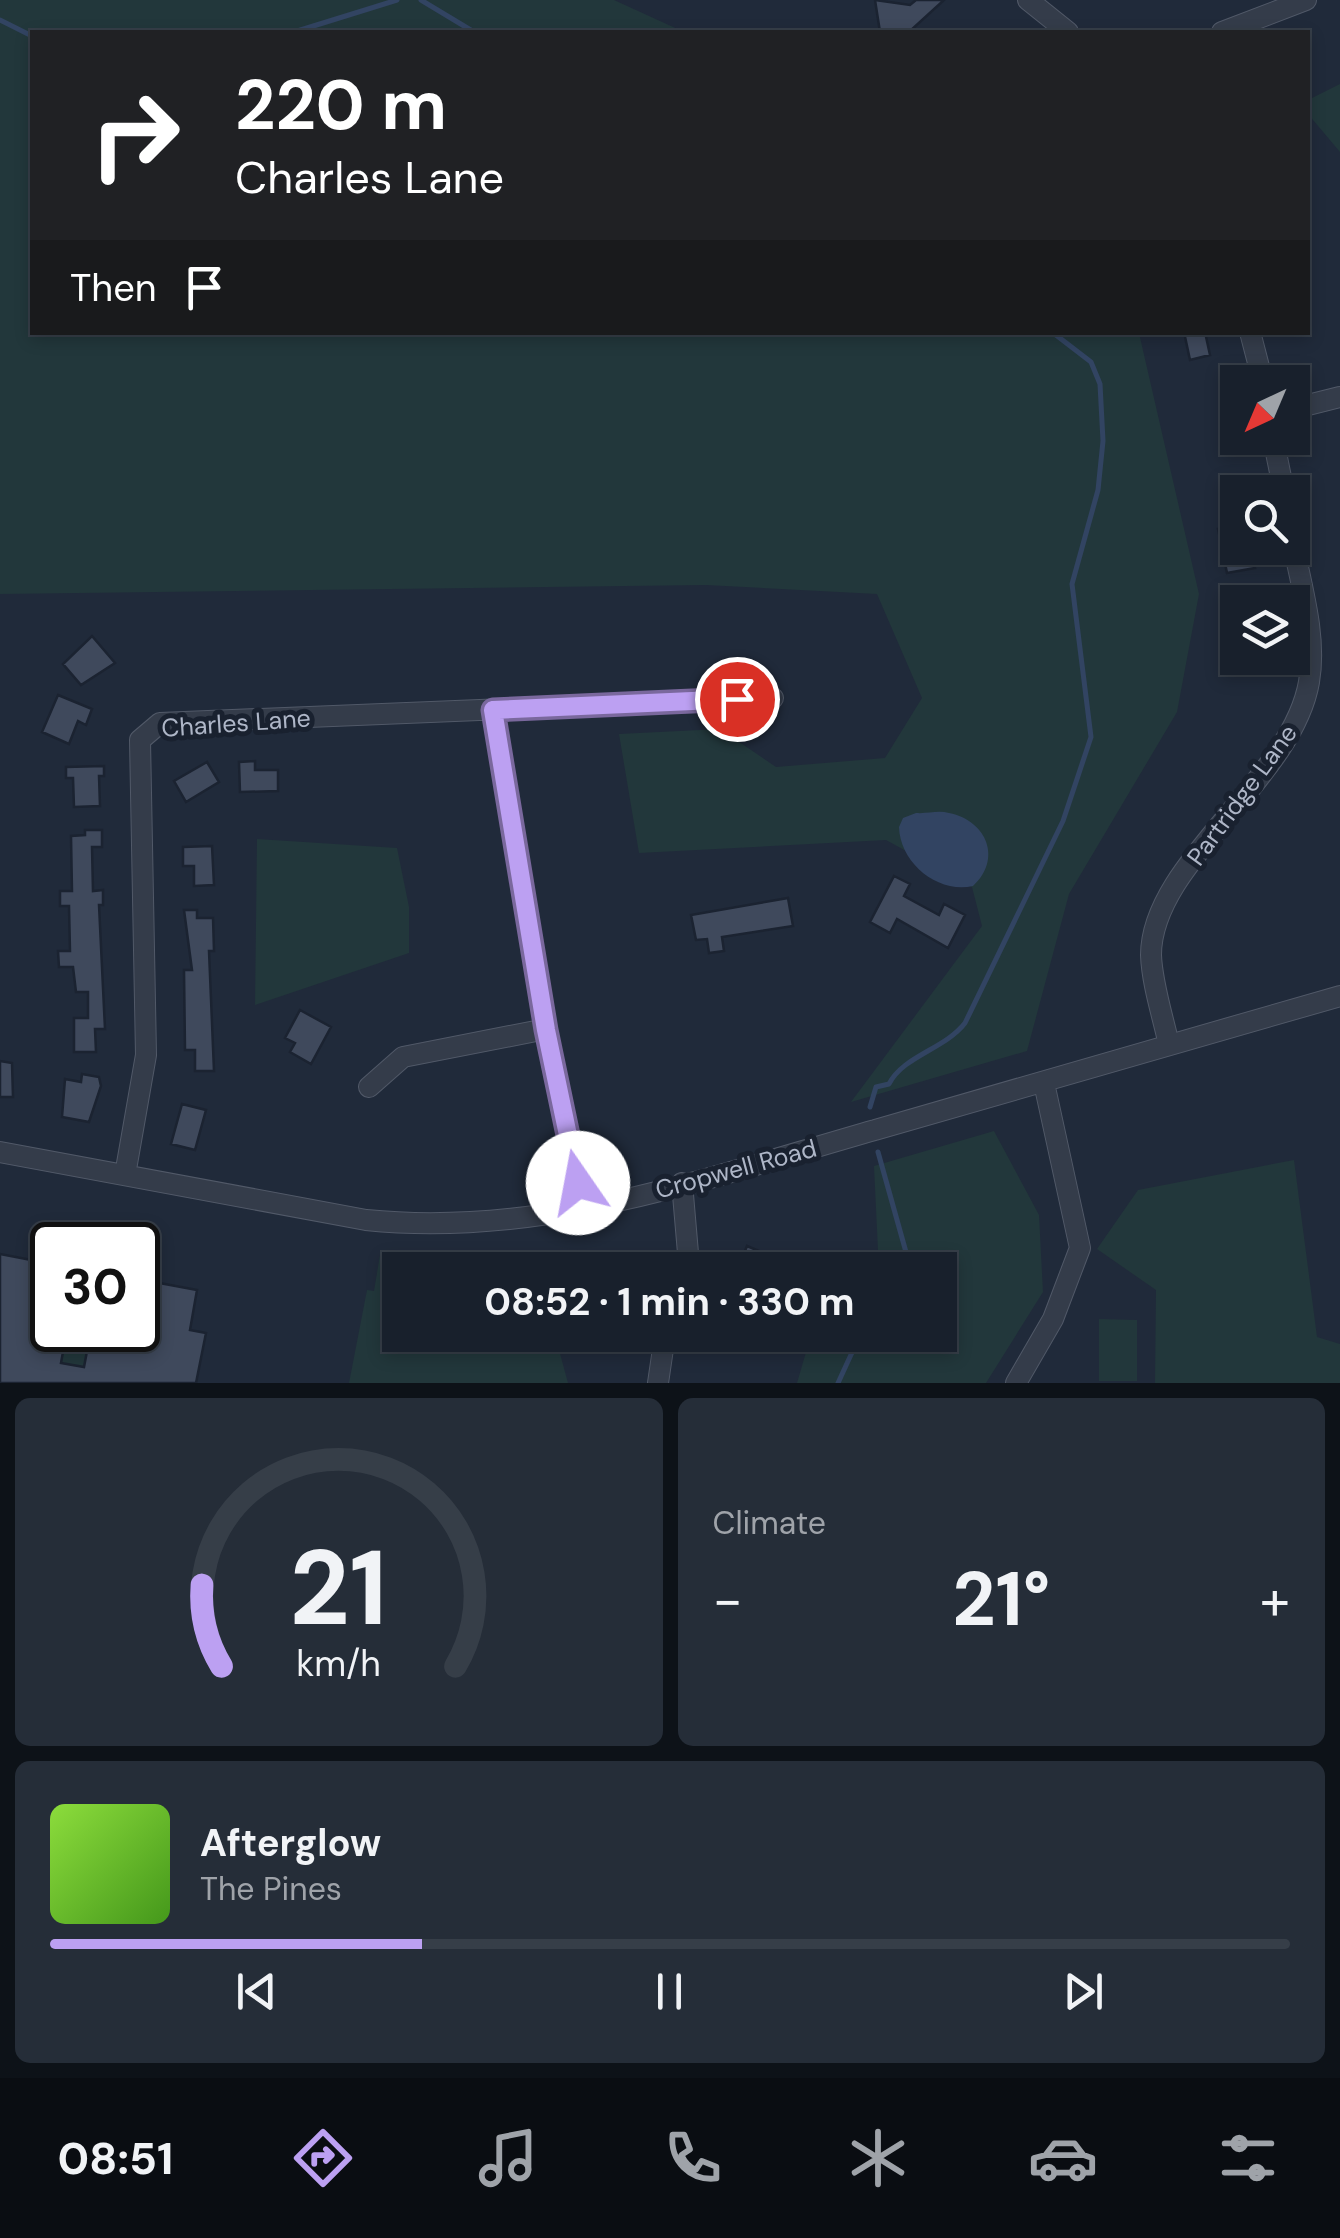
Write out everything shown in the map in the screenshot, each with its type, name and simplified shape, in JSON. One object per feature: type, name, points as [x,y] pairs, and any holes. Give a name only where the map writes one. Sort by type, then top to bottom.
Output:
[{"type":"street","points":[[1028,0],[1066,30]]},
{"type":"street","points":[[1227,30],[1306,0]]},
{"type":"street","points":[[1251,335],[1259,365]]},
{"type":"street","points":[[1310,404],[1340,397]]},
{"type":"street","name":"Partridge Lane","points":[[1169,1045],[1151,956],[1164,909],[1182,878],[1278,754],[1309,685],[1312,655],[1296,565]]},
{"type":"street","name":"Charles Lane","points":[[125,1175],[146,1055],[140,740],[148,729],[160,723],[773,698]]},
{"type":"street","points":[[493,710],[546,1030],[583,1210]]},
{"type":"street","name":"Cropwell Road","points":[[0,1152],[413,1225],[505,1222],[583,1210],[1044,1083],[1340,996]]},
{"type":"street","points":[[369,1087],[403,1057],[546,1030]]},
{"type":"street","points":[[1016,1383],[1053,1319],[1080,1248],[1044,1083]]},
{"type":"street","points":[[682,1183],[688,1252]]},
{"type":"street","points":[[658,1383],[663,1352]]},
{"type":"green space","points":[[0,0],[614,0],[680,30],[30,30],[30,335],[1139,335],[1199,594],[1177,712],[1069,894],[1027,1051],[851,1102],[982,926],[972,887],[886,840],[639,853],[619,734],[720,729],[776,767],[885,758],[922,698],[877,594],[706,585],[0,594]]},
{"type":"green space","points":[[1340,84],[1340,152],[1310,116],[1310,99]]},
{"type":"green space","points":[[257,839],[397,848],[409,907],[409,953],[255,1005]]},
{"type":"green space","points":[[994,1131],[1039,1215],[1043,1292],[986,1383],[797,1383],[806,1352],[957,1352],[957,1252],[876,1252],[874,1166]]},
{"type":"green space","points":[[1294,1160],[1317,1337],[1340,1344],[1340,1383],[1155,1383],[1156,1290],[1097,1249],[1138,1190]]},
{"type":"green space","points":[[382,1255],[382,1352],[560,1352],[568,1383],[349,1383],[367,1290],[374,1291]]},
{"type":"green space","points":[[1099,1319],[1137,1320],[1137,1381],[1099,1381]]},
{"type":"green space","points":[[63,1352],[87,1352],[84,1367],[61,1363]]},
{"type":"water","points":[[941,812],[962,817],[981,833],[986,843],[987,865],[973,886],[947,885],[914,864],[906,853],[899,827],[903,818]]},
{"type":"building","points":[[875,0],[910,5],[916,0],[944,0],[911,30],[880,30]]},
{"type":"building","points":[[1185,335],[1206,335],[1210,355],[1190,360]]},
{"type":"building","points":[[1225,565],[1254,565],[1255,568],[1227,573]]},
{"type":"building","points":[[92,636],[115,663],[81,685],[63,664]]},
{"type":"building","points":[[58,695],[92,709],[86,725],[78,721],[69,744],[42,732]]},
{"type":"building","points":[[255,761],[255,770],[278,770],[278,791],[240,792],[239,762]]},
{"type":"building","points":[[207,762],[219,782],[186,802],[174,781]]},
{"type":"building","points":[[104,766],[104,776],[99,776],[100,806],[74,807],[73,778],[66,778],[66,767]]},
{"type":"building","points":[[85,830],[102,830],[102,847],[92,847],[93,891],[103,890],[103,905],[99,905],[105,1029],[95,1029],[96,1052],[74,1052],[74,1018],[88,1018],[88,992],[76,992],[73,967],[59,967],[58,951],[70,951],[69,906],[60,906],[60,891],[72,891],[71,836],[85,835]]},
{"type":"building","points":[[212,846],[214,885],[194,886],[194,866],[183,866],[183,847]]},
{"type":"building","points":[[894,876],[910,884],[904,896],[939,915],[944,904],[965,915],[948,948],[897,919],[890,933],[870,922]]},
{"type":"building","points":[[788,898],[793,926],[722,937],[724,951],[709,953],[707,939],[696,940],[691,915]]},
{"type":"building","points":[[184,910],[197,910],[197,918],[213,918],[214,951],[209,951],[214,1071],[195,1071],[195,1050],[185,1050],[184,970],[192,970]]},
{"type":"building","points":[[300,1010],[331,1027],[311,1064],[290,1052],[295,1043],[285,1038]]},
{"type":"building","points":[[0,1061],[12,1063],[13,1097],[0,1097]]},
{"type":"building","points":[[82,1074],[99,1077],[101,1086],[89,1122],[62,1117],[65,1079],[81,1082]]},
{"type":"building","points":[[182,1104],[206,1110],[195,1150],[171,1144]]},
{"type":"building","points":[[0,1254],[30,1260],[30,1352],[63,1352],[61,1363],[84,1367],[87,1352],[160,1352],[160,1283],[197,1290],[190,1330],[206,1333],[196,1383],[0,1383]]},
{"type":"waterway","points":[[300,30],[397,0]]},
{"type":"waterway","points":[[421,0],[471,30]]},
{"type":"waterway","points":[[0,20],[30,35]]},
{"type":"waterway","points":[[870,1107],[876,1087],[889,1084],[904,1066],[947,1040],[965,1023],[1063,821],[1091,737],[1072,584],[1098,490],[1103,441],[1100,384],[1091,362],[1056,335]]},
{"type":"waterway","points":[[878,1152],[906,1252]]},
{"type":"waterway","points":[[838,1383],[852,1352]]},
{"type":"route","points":[[578,1183],[546,1030],[493,710],[737,699]]}]
